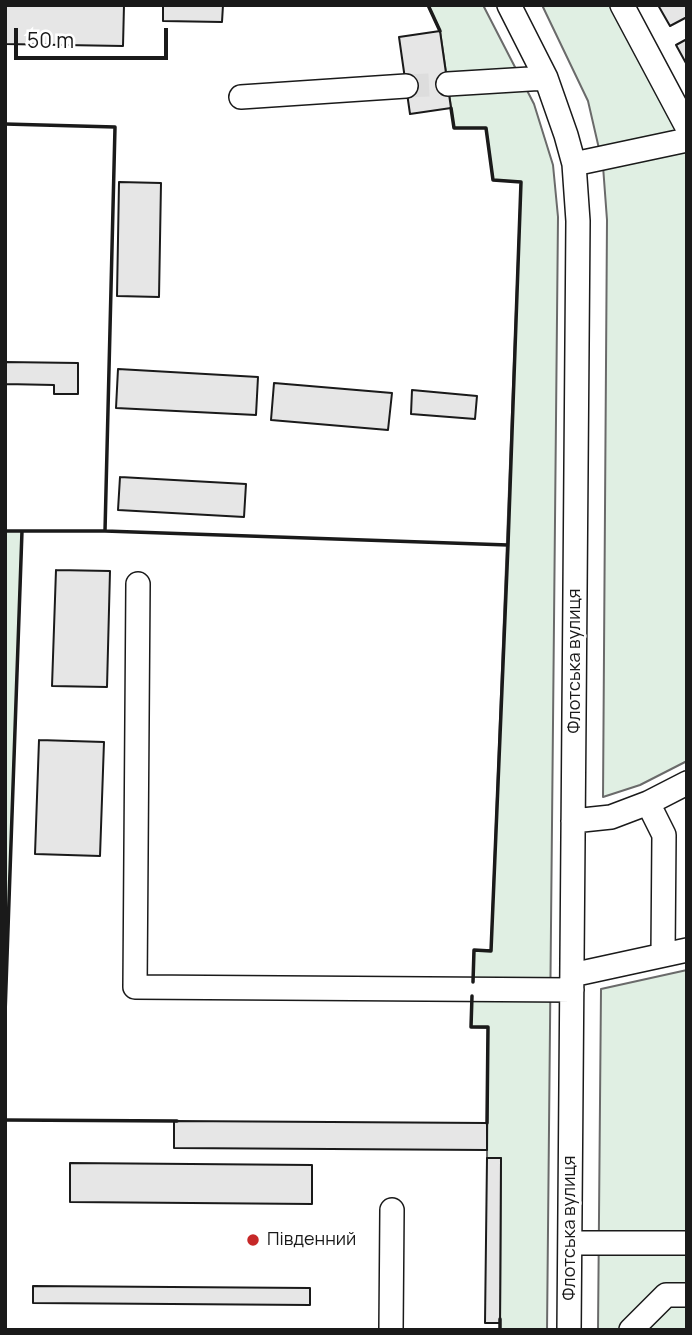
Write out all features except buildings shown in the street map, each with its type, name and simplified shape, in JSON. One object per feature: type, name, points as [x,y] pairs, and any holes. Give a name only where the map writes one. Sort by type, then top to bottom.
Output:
[{"type":"street","name":"Флотська вулиця","points":[[509,5],[546,78],[560,115],[574,164],[578,221],[569,1330]]},
{"type":"street","points":[[622,5],[687,127]]},
{"type":"street","points":[[448,84],[546,78]]},
{"type":"street","points":[[241,97],[406,86]]},
{"type":"street","points":[[574,164],[687,140]]},
{"type":"street","points":[[138,584],[135,987],[572,983],[687,950]]},
{"type":"street","points":[[573,821],[611,817],[648,803],[687,783]]},
{"type":"street","points":[[648,803],[664,835],[663,955]]},
{"type":"street","points":[[391,1330],[392,1210]]},
{"type":"street","points":[[570,1243],[687,1243]]},
{"type":"street","points":[[631,1330],[666,1295],[687,1295]]},
{"type":"green space","points":[[428,5],[483,5],[534,104],[553,165],[558,217],[547,1330],[500,1330],[501,1158],[487,1158],[488,1028],[471,1027],[474,950],[491,950],[521,182],[493,180],[486,128],[454,128],[440,31]]},
{"type":"green space","points":[[542,5],[611,5],[687,147],[687,761],[640,785],[603,797],[607,220],[603,166],[588,101]]},
{"type":"green space","points":[[5,531],[22,531],[5,1014]]},
{"type":"green space","points":[[687,970],[687,1330],[598,1330],[601,989]]},
{"type":"tunnel","points":[[406,86],[448,84]]},
{"type":"wall","points":[[428,5],[440,31]]},
{"type":"wall","points":[[5,124],[115,127],[105,531],[508,545],[521,182],[493,180],[486,128],[454,128],[451,108]]},
{"type":"wall","points":[[5,531],[105,531]]},
{"type":"wall","points":[[5,1014],[22,531]]},
{"type":"wall","points":[[473,982],[474,950],[491,951],[508,545]]},
{"type":"wall","points":[[472,996],[471,1027],[488,1027],[487,1123]]},
{"type":"wall","points":[[5,1120],[177,1121]]},
{"type":"wall","points":[[500,1319],[500,1330]]},
{"type":"place","name":"Південний","points":[[253,1240]]}]
